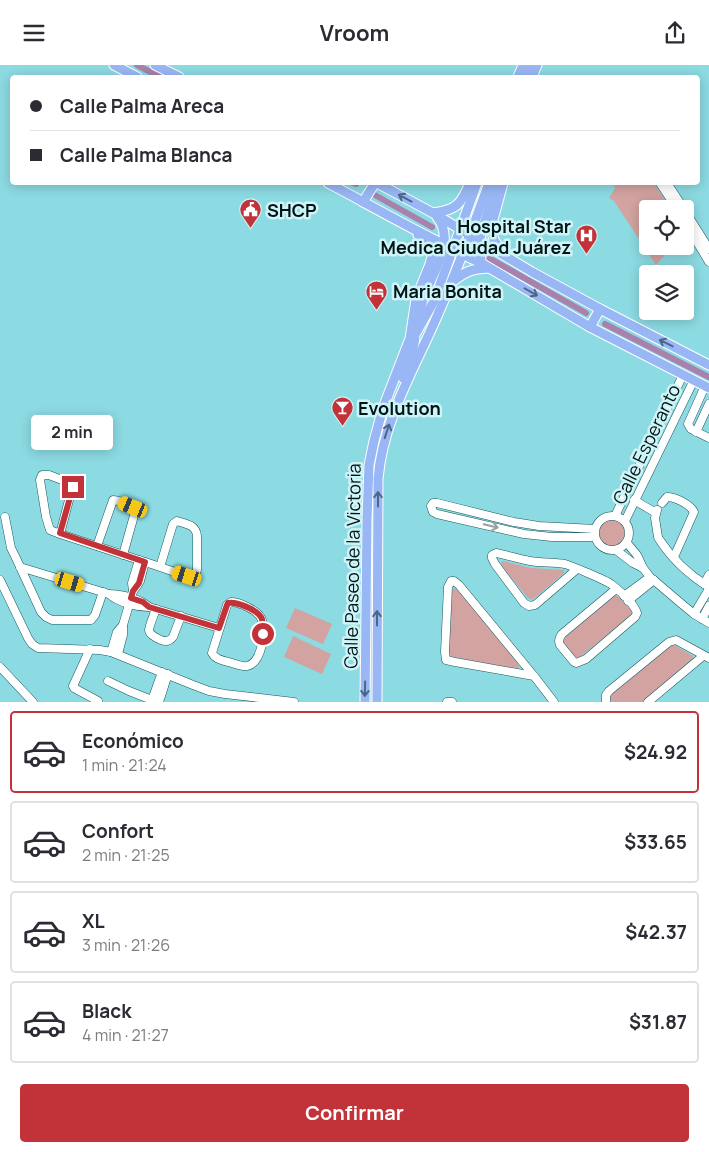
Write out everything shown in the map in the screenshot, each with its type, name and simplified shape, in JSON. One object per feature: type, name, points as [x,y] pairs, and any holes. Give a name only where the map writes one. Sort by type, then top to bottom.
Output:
[{"type":"main road","points":[[114,65],[133,75]]},
{"type":"main road","points":[[155,65],[175,75]]},
{"type":"main road","points":[[332,185],[462,255],[485,265],[590,327],[707,387]]},
{"type":"main road","points":[[363,202],[375,185]]},
{"type":"main road","points":[[380,185],[434,213],[532,272],[709,365]]},
{"type":"main road","points":[[434,213],[454,208],[463,199],[469,185]]},
{"type":"main road","name":"Calle Paseo de la Victoria","points":[[365,702],[367,518],[369,465],[374,441],[383,408],[410,341],[434,301],[448,247],[460,229],[477,185]]},
{"type":"main road","name":"Calle Paseo de la Victoria","points":[[377,702],[379,467],[384,443],[396,407],[452,282],[488,185]]},
{"type":"main road","points":[[485,265],[480,240],[496,185]]},
{"type":"main road","points":[[502,185],[491,227],[494,240],[505,256]]},
{"type":"main road","points":[[434,213],[441,222],[448,247]]},
{"type":"main road","points":[[410,341],[416,299],[432,256],[428,245],[411,228]]},
{"type":"main road","points":[[452,282],[462,273],[485,265]]},
{"type":"main road","points":[[590,327],[600,309]]},
{"type":"main road","points":[[396,407],[399,388],[412,353],[416,333]]},
{"type":"main road","points":[[367,518],[372,521],[375,539],[378,541]]},
{"type":"street","points":[[661,185],[671,200]]},
{"type":"street","points":[[668,185],[678,200]]},
{"type":"street","points":[[694,226],[709,249]]},
{"type":"street","points":[[694,237],[709,262]]},
{"type":"street","name":"Calle Esperanto","points":[[615,516],[683,375]]},
{"type":"street","name":"Calle Esperanto","points":[[625,521],[694,380]]},
{"type":"street","points":[[707,387],[688,424],[690,428],[709,438]]},
{"type":"street","points":[[696,432],[709,404]]},
{"type":"street","points":[[60,533],[73,485],[42,475],[40,480],[50,530],[122,555],[187,576],[194,575],[197,569],[197,531],[192,526],[177,521],[173,523],[160,567]]},
{"type":"street","points":[[662,503],[666,497],[672,497],[692,507],[694,512],[674,557]]},
{"type":"street","points":[[97,546],[112,503],[117,500],[135,509],[122,555]]},
{"type":"street","points":[[634,500],[656,511],[655,522],[659,538],[668,552],[693,577],[707,587]]},
{"type":"street","points":[[433,503],[437,503],[514,522],[595,533],[538,536],[434,513],[431,510],[431,506],[433,503]]},
{"type":"street","points":[[460,519],[461,509]]},
{"type":"street","points":[[609,516],[615,516],[625,521],[629,529],[629,539],[622,548],[609,550],[603,548],[598,543],[595,533],[598,523],[609,516]]},
{"type":"street","points":[[5,517],[11,548],[46,617],[52,620],[88,621],[95,615],[106,593]]},
{"type":"street","points":[[627,543],[652,579],[705,621],[709,606]]},
{"type":"street","points":[[616,550],[643,568]]},
{"type":"street","points":[[577,569],[534,605],[529,607],[495,564],[492,555],[496,553],[530,561],[565,565],[577,569],[608,583],[616,589],[626,598],[636,609],[636,615],[586,659],[574,662],[560,645],[559,640],[562,634],[616,589]]},
{"type":"street","points":[[114,653],[123,635],[123,625],[131,598],[139,583],[142,561]]},
{"type":"street","points":[[20,567],[106,593],[131,598],[142,607],[153,608],[219,628]]},
{"type":"street","points":[[694,614],[707,587],[709,575]]},
{"type":"street","points":[[626,598],[652,579]]},
{"type":"street","points":[[0,580],[32,644],[38,648],[90,649],[114,653],[209,691],[294,702]]},
{"type":"street","points":[[534,676],[446,659],[444,652],[448,587],[452,581],[459,585],[534,676],[554,702]]},
{"type":"street","points":[[231,602],[237,603],[261,616],[263,634],[260,651],[254,662],[248,666],[240,665],[217,659],[213,656],[212,653],[219,628],[227,605],[231,602]]},
{"type":"street","points":[[153,608],[150,632],[152,635],[166,641],[173,637],[181,616]]},
{"type":"street","points":[[606,702],[608,691],[669,642],[676,640],[706,657],[648,702]]},
{"type":"street","points":[[90,649],[73,686],[98,701]]},
{"type":"street","points":[[0,667],[33,702]]},
{"type":"street","points":[[108,681],[156,701],[165,673]]},
{"type":"street","points":[[447,702],[452,702]]},
{"type":"shaded area","points":[[614,185],[655,185],[665,200],[639,200],[639,239],[614,201],[609,198],[615,188]]},
{"type":"shaded area","points":[[649,255],[665,255],[656,265]]},
{"type":"shaded area","points":[[612,518],[618,519],[626,527],[626,539],[618,547],[612,548],[606,547],[598,539],[597,533],[598,527],[606,519]]},
{"type":"shaded area","points":[[503,561],[531,568],[564,570],[564,573],[531,600],[504,569],[501,563]]},
{"type":"shaded area","points":[[457,588],[516,660],[519,666],[518,670],[448,655],[452,592],[453,589]]},
{"type":"shaded area","points":[[614,596],[618,596],[632,611],[632,615],[581,656],[577,658],[571,655],[562,641],[563,639]]},
{"type":"shaded area","points":[[295,608],[332,624],[323,644],[286,628]]},
{"type":"shaded area","points":[[293,636],[331,654],[322,674],[284,657]]},
{"type":"shaded area","points":[[674,645],[693,656],[692,660],[644,702],[612,702],[609,697],[612,692]]},
{"type":"waterway","points":[[137,65],[156,75]]},
{"type":"waterway","points":[[373,194],[432,227]]},
{"type":"waterway","points":[[489,258],[586,313]]},
{"type":"waterway","points":[[605,324],[709,377]]},
{"type":"place","name":"SHCP","points":[[251,229]]},
{"type":"place","name":"Hospital Star Medica Ciudad Juárez","points":[[587,255]]},
{"type":"place","name":"Maria Bonita","points":[[377,310]]},
{"type":"place","name":"Evolution","points":[[342,427]]},
{"type":"route","points":[[73,487],[60,533],[145,562],[139,583],[133,591],[131,598],[143,602],[149,607],[219,628],[228,603],[234,602],[261,616],[263,634]]}]
